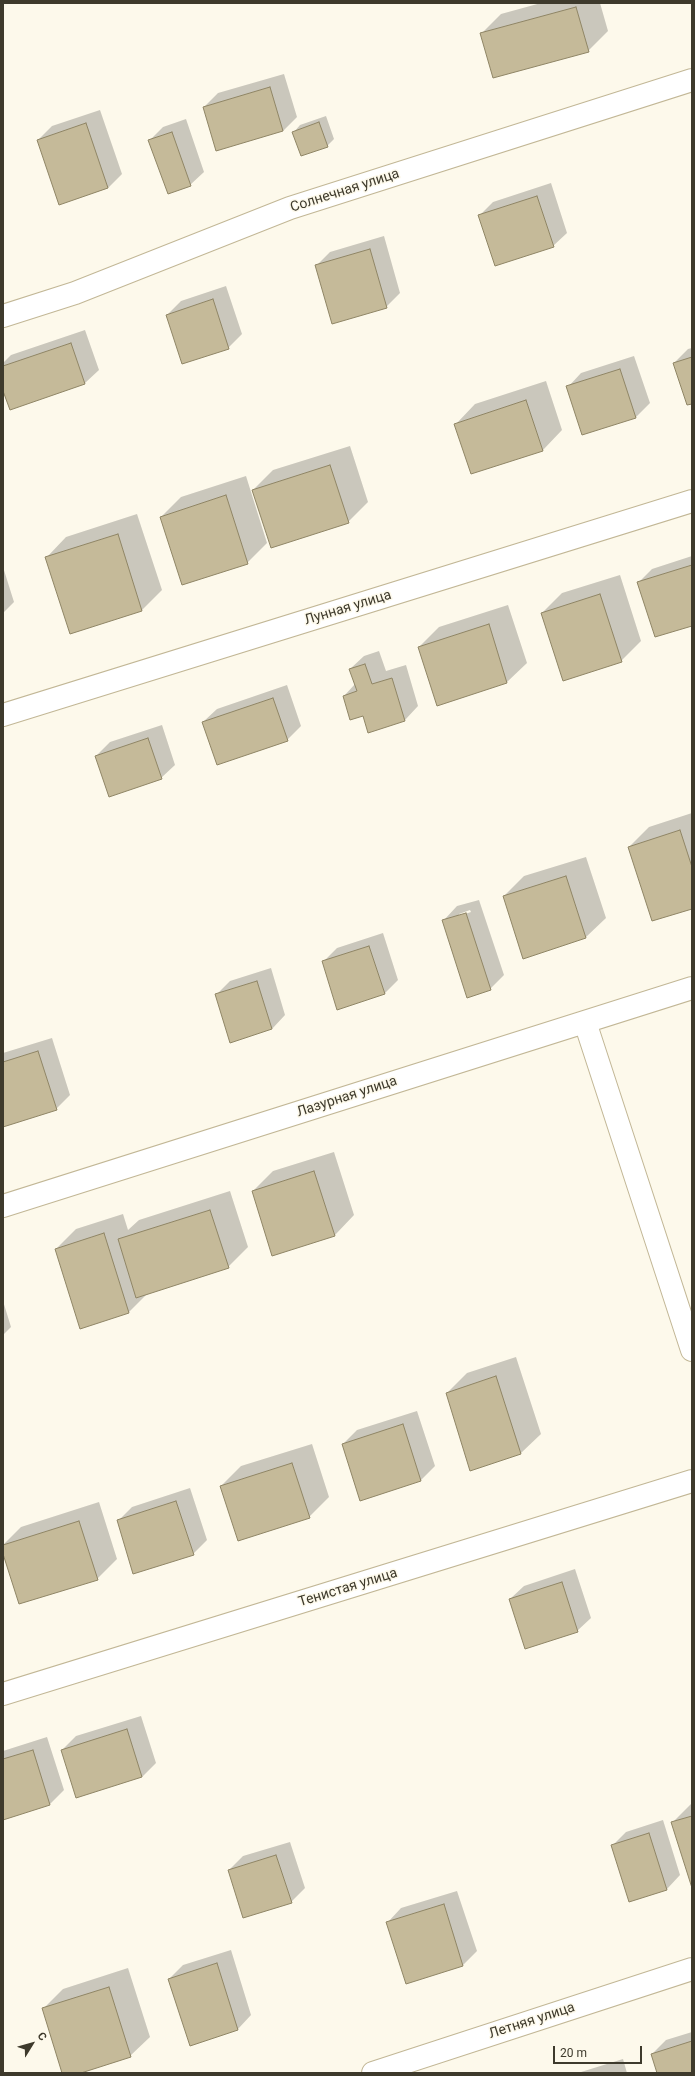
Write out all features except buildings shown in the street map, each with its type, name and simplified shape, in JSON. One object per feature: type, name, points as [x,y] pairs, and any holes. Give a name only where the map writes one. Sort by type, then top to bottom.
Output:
[{"type":"street","name":"Солнечная улица","points":[[3,316],[75,293],[290,208],[692,80]]},
{"type":"street","name":"Лунная улица","points":[[3,715],[692,501]]},
{"type":"street","name":"Лазурная улица","points":[[3,1206],[692,988]]},
{"type":"street","points":[[585,1022],[692,1350]]},
{"type":"street","name":"Тенистая улица","points":[[3,1694],[692,1481]]},
{"type":"street","name":"Летняя улица","points":[[372,2073],[692,1969]]}]
